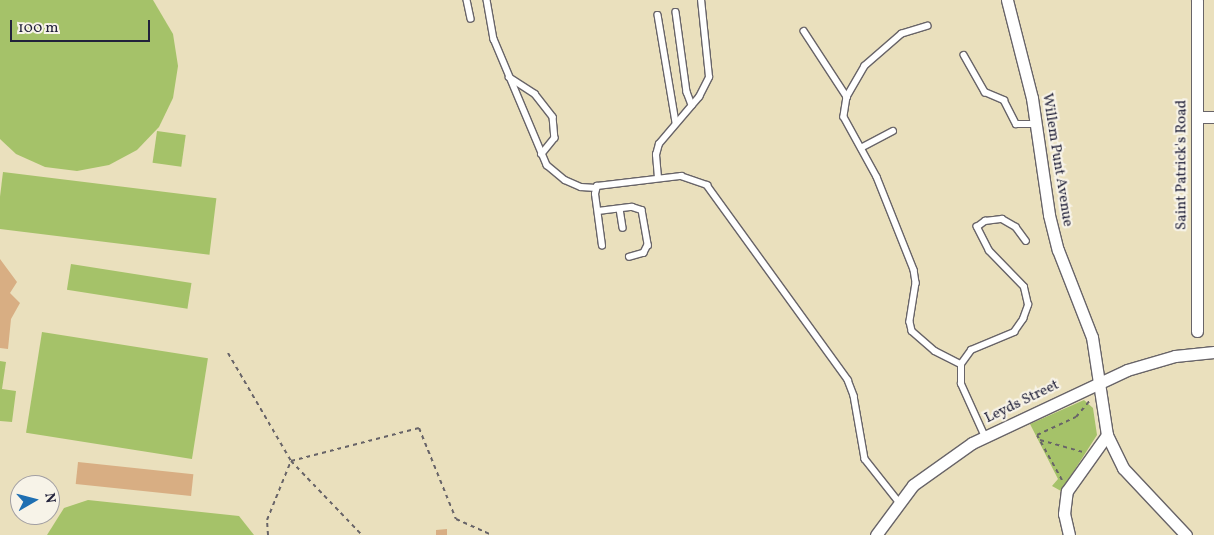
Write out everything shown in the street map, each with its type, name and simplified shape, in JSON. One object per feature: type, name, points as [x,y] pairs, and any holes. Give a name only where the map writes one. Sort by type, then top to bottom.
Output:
[{"type":"street","name":"Willem Punt Avenue","points":[[1007,0],[1037,124],[1044,194],[1054,237],[1092,337],[1107,435],[1123,468],[1186,535]]},
{"type":"street","name":"Saint Patrick's Road","points":[[1197,0],[1197,331]]},
{"type":"street","points":[[1197,118],[1214,117]]},
{"type":"street","name":"Leyds Street","points":[[876,535],[899,502],[932,470],[985,437],[1151,362],[1214,352]]},
{"type":"street","points":[[1069,535],[1064,514],[1067,491],[1107,435]]},
{"type":"lane","points":[[468,0],[471,19]]},
{"type":"lane","points":[[487,0],[494,39],[509,77],[542,154],[557,176],[580,187],[596,188],[658,178],[693,178],[707,185],[717,196],[848,380],[855,402],[865,459],[899,502]]},
{"type":"lane","points":[[658,178],[657,148],[703,92],[710,70],[700,0]]},
{"type":"lane","points":[[676,12],[687,92],[692,105]]},
{"type":"lane","points":[[658,15],[676,123]]},
{"type":"lane","points":[[928,26],[902,34],[883,48],[865,66],[847,97],[844,117],[877,177],[914,270],[916,283],[910,319],[912,331],[935,351],[960,364]]},
{"type":"lane","points":[[804,31],[847,97]]},
{"type":"lane","points":[[964,55],[985,92],[1004,100],[1016,124],[1037,124]]},
{"type":"lane","points":[[509,77],[535,94],[553,116],[555,138],[542,154]]},
{"type":"lane","points":[[861,148],[894,131]]},
{"type":"lane","points":[[596,188],[602,246]]},
{"type":"lane","points":[[598,211],[638,208],[645,215],[648,245],[644,253],[630,257]]},
{"type":"lane","points":[[620,209],[623,228]]},
{"type":"lane","points":[[985,437],[961,384],[960,364],[972,350],[1014,332],[1023,319],[1028,305],[1024,287],[984,245],[978,234],[978,226],[990,219],[1008,221],[1026,241]]},
{"type":"path","points":[[228,353],[291,461],[362,535]]},
{"type":"path","points":[[1067,491],[1038,435],[1076,417],[1100,385]]},
{"type":"path","points":[[291,461],[419,428],[456,519],[492,535]]},
{"type":"path","points":[[1040,440],[1092,455]]},
{"type":"path","points":[[268,535],[267,520],[291,461]]},
{"type":"green space","points":[[0,0],[153,0],[173,34],[178,66],[173,98],[159,127],[137,150],[109,165],[77,171],[45,167],[16,154],[0,139]]},
{"type":"green space","points":[[157,131],[186,135],[181,167],[153,163]]},
{"type":"green space","points":[[3,172],[216,198],[209,255],[0,229],[0,196]]},
{"type":"green space","points":[[71,264],[191,283],[187,309],[67,290]]},
{"type":"green space","points":[[42,332],[208,358],[192,459],[26,433]]},
{"type":"green space","points":[[0,361],[6,362],[2,389],[16,391],[12,422],[0,421]]},
{"type":"green space","points":[[1084,400],[1093,408],[1097,435],[1061,491],[1052,486],[1058,479],[1030,424]]},
{"type":"green space","points":[[88,500],[239,516],[254,535],[47,535],[53,525],[60,525],[60,514],[64,508]]},
{"type":"building","points":[[0,259],[17,282],[10,293],[20,303],[11,319],[8,349],[0,348]]},
{"type":"building","points":[[78,462],[193,474],[191,496],[76,484]]},
{"type":"building","points":[[447,529],[447,535],[436,535],[436,530]]}]
